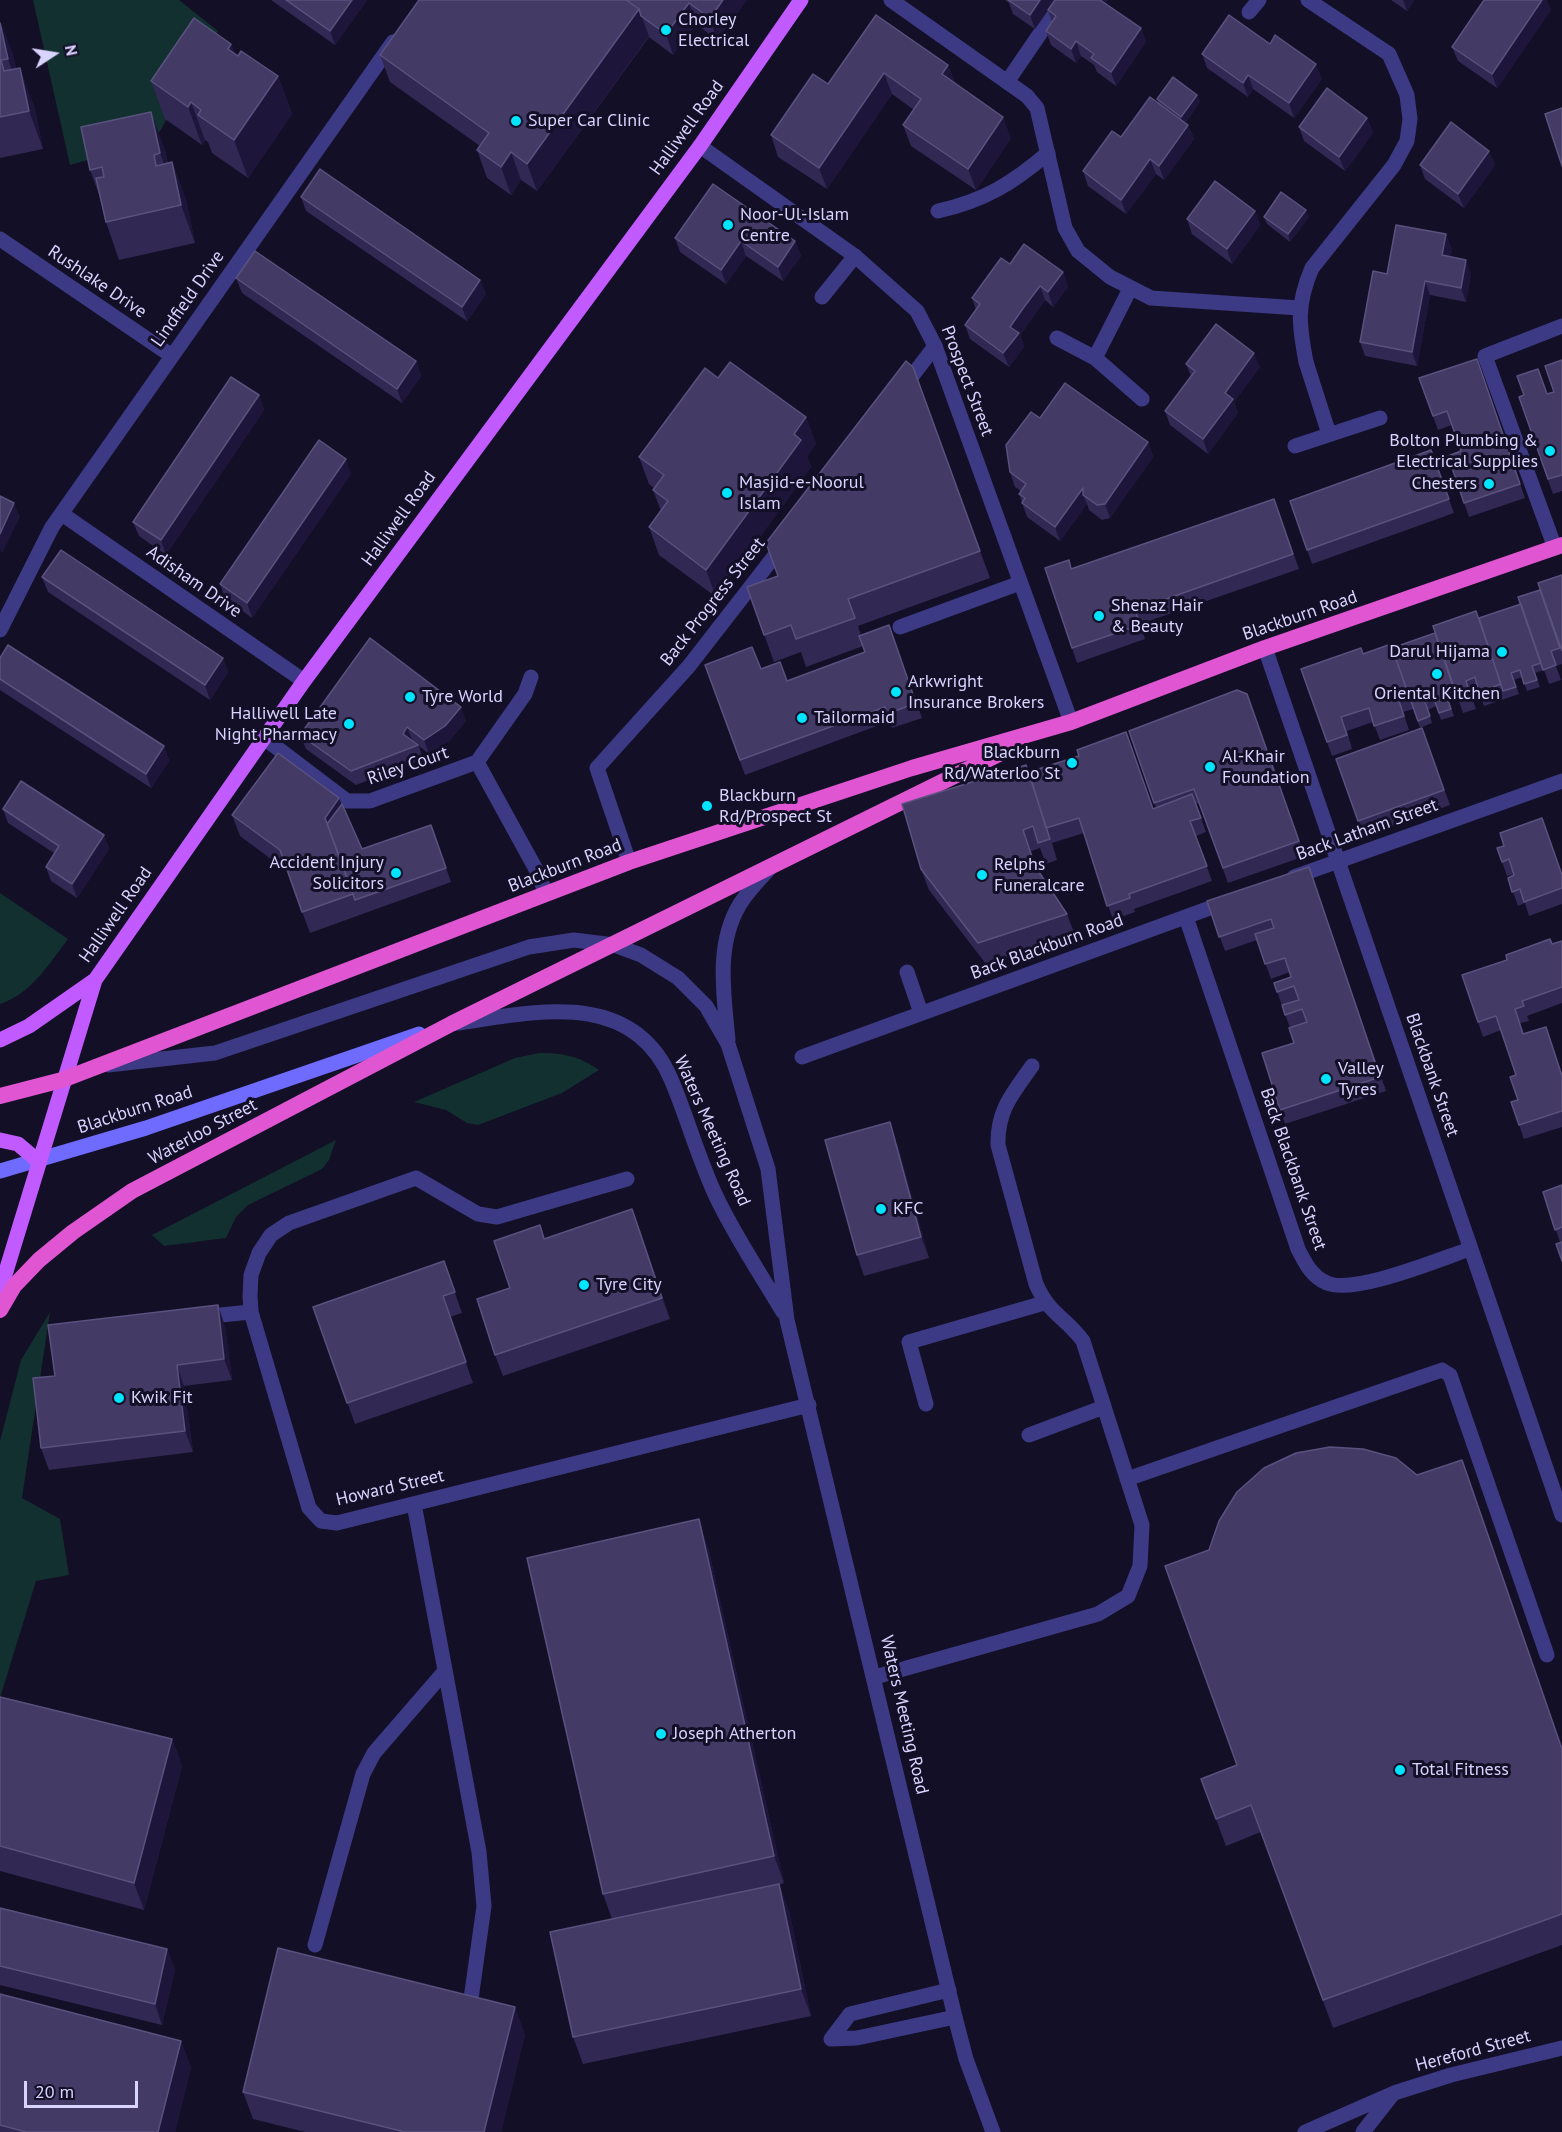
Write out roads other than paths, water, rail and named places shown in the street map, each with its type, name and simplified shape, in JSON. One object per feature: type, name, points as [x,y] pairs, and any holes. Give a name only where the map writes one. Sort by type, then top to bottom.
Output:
[{"type":"highway","name":"Blackburn Road","points":[[0,1096],[62,1080],[629,862],[912,768],[1054,728],[1265,648],[1559,547]]},
{"type":"highway","name":"Blackburn Road","points":[[451,1024],[614,945],[773,863],[1054,728]]},
{"type":"highway","name":"Waterloo Street","points":[[0,1310],[14,1286],[39,1260],[73,1232],[132,1191],[451,1024]]},
{"type":"main road","name":"Halliwell Road","points":[[0,1291],[62,1080],[95,980],[304,681],[700,146],[801,0]]},
{"type":"main road","points":[[0,1040],[29,1026],[95,980]]},
{"type":"main road","name":"Blackburn Road","points":[[0,1171],[157,1124],[451,1024]]},
{"type":"main road","points":[[0,1140],[18,1144],[38,1161]]},
{"type":"street","points":[[891,0],[1027,96],[1037,108],[1065,228],[1078,251],[1130,289],[1151,298],[1299,308]]},
{"type":"street","points":[[1007,82],[1064,0]]},
{"type":"street","points":[[1308,0],[1389,54],[1407,95],[1410,119],[1407,141],[1394,165],[1312,268],[1299,308],[1306,362],[1329,434]]},
{"type":"street","name":"Lindfield Drive","points":[[0,630],[52,528],[403,28]]},
{"type":"street","name":"Prospect Street","points":[[700,146],[855,256],[917,311],[935,346],[1071,722]]},
{"type":"street","points":[[938,212],[970,204],[1015,181],[1048,153]]},
{"type":"street","name":"Rushlake Drive","points":[[0,239],[172,356]]},
{"type":"street","points":[[822,297],[855,256]]},
{"type":"street","points":[[1095,358],[1130,289]]},
{"type":"street","points":[[1559,547],[1485,356],[1562,326]]},
{"type":"street","points":[[1057,338],[1095,358],[1142,399]]},
{"type":"street","points":[[892,403],[935,346]]},
{"type":"street","points":[[1295,446],[1380,418]]},
{"type":"street","name":"Adisham Drive","points":[[62,514],[304,681]]},
{"type":"street","name":"Back Progress Street","points":[[629,862],[597,768],[689,666],[790,534]]},
{"type":"street","points":[[900,627],[1020,584]]},
{"type":"street","name":"Blackbank Street","points":[[1265,648],[1562,1515]]},
{"type":"street","points":[[531,677],[525,694],[477,762],[538,873],[546,894]]},
{"type":"street","name":"Riley Court","points":[[264,738],[347,801],[370,801],[477,762]]},
{"type":"street","name":"Back Latham Street","points":[[1284,881],[1562,781]]},
{"type":"street","points":[[728,1044],[722,963],[728,932],[740,904],[773,863]]},
{"type":"street","points":[[1186,917],[1240,897]]},
{"type":"street","name":"Back Blackbank Street","points":[[1186,917],[1298,1249],[1308,1269],[1326,1283],[1340,1287],[1360,1285],[1470,1249]]},
{"type":"street","name":"Back Blackburn Road","points":[[802,1057],[1186,917]]},
{"type":"street","name":"Blackburn Road","points":[[98,1066],[194,1058],[215,1053],[529,947],[574,940],[614,945]]},
{"type":"street","name":"Waters Meeting Road","points":[[614,945],[642,955],[678,978],[705,1006],[728,1044],[768,1169],[787,1320],[875,1677],[955,2017],[966,2059],[993,2132]]},
{"type":"street","points":[[907,972],[921,1013]]},
{"type":"street","name":"Waters Meeting Road","points":[[451,1024],[553,1010],[578,1011],[620,1024],[640,1036],[655,1052],[670,1077],[715,1194],[787,1320]]},
{"type":"street","points":[[875,1677],[1098,1614],[1128,1596],[1140,1566],[1142,1525],[1083,1341],[1044,1303],[1035,1284],[998,1145],[998,1124],[1004,1107],[1032,1066]]},
{"type":"street","name":"Howard Street","points":[[627,1179],[497,1217],[478,1214],[416,1178],[289,1223],[271,1235],[251,1275],[251,1311],[309,1508],[321,1521],[337,1523],[809,1405]]},
{"type":"street","points":[[926,1404],[909,1342],[1044,1303]]},
{"type":"street","points":[[183,1319],[251,1311]]},
{"type":"street","points":[[1127,1479],[1442,1370],[1450,1375],[1547,1654]]},
{"type":"street","points":[[1029,1435],[1104,1407]]},
{"type":"street","points":[[414,1504],[479,1852],[484,1906],[471,1999]]},
{"type":"street","points":[[315,1945],[363,1774],[374,1753],[445,1671]]},
{"type":"street","points":[[949,1990],[850,2014],[831,2039],[857,2038],[955,2017]]},
{"type":"street","name":"Hereford Street","points":[[1305,2132],[1394,2093],[1450,2075],[1562,2048]]},
{"type":"street","points":[[1363,2132],[1394,2093]]},
{"type":"street","name":"Waters Meeting Road","points":[[987,2117],[1003,2132]]},
{"type":"place","name":"Chorley Electrical","points":[[666,30]]},
{"type":"place","name":"Super Car Clinic","points":[[516,121]]},
{"type":"place","name":"Noor-Ul-Islam Centre","points":[[728,225]]},
{"type":"place","name":"Bolton Plumbing & Electrical Supplies","points":[[1550,451]]},
{"type":"place","name":"Chesters","points":[[1489,484]]},
{"type":"place","name":"Masjid-e-Noorul Islam","points":[[727,493]]},
{"type":"place","name":"Shenaz Hair & Beauty","points":[[1099,616]]},
{"type":"place","name":"Darul Hijama","points":[[1502,652]]},
{"type":"place","name":"Oriental Kitchen","points":[[1437,674]]},
{"type":"place","name":"Arkwright Insurance Brokers","points":[[896,692]]},
{"type":"place","name":"Tyre World","points":[[410,697]]},
{"type":"place","name":"Tailormaid","points":[[802,718]]},
{"type":"place","name":"Halliwell Late Night Pharmacy","points":[[349,724]]},
{"type":"place","name":"Blackburn Rd/Waterloo St","points":[[1072,763]]},
{"type":"place","name":"Al-Khair Foundation","points":[[1210,767]]},
{"type":"place","name":"Blackburn Rd/Prospect St","points":[[707,806]]},
{"type":"place","name":"Accident Injury Solicitors","points":[[396,873]]},
{"type":"place","name":"Relphs Funeralcare","points":[[982,875]]},
{"type":"place","name":"Valley Tyres","points":[[1326,1079]]},
{"type":"place","name":"KFC","points":[[881,1209]]},
{"type":"place","name":"Tyre City","points":[[584,1285]]},
{"type":"place","name":"Kwik Fit","points":[[119,1398]]},
{"type":"place","name":"Joseph Atherton","points":[[661,1734]]},
{"type":"place","name":"Total Fitness","points":[[1400,1770]]}]
